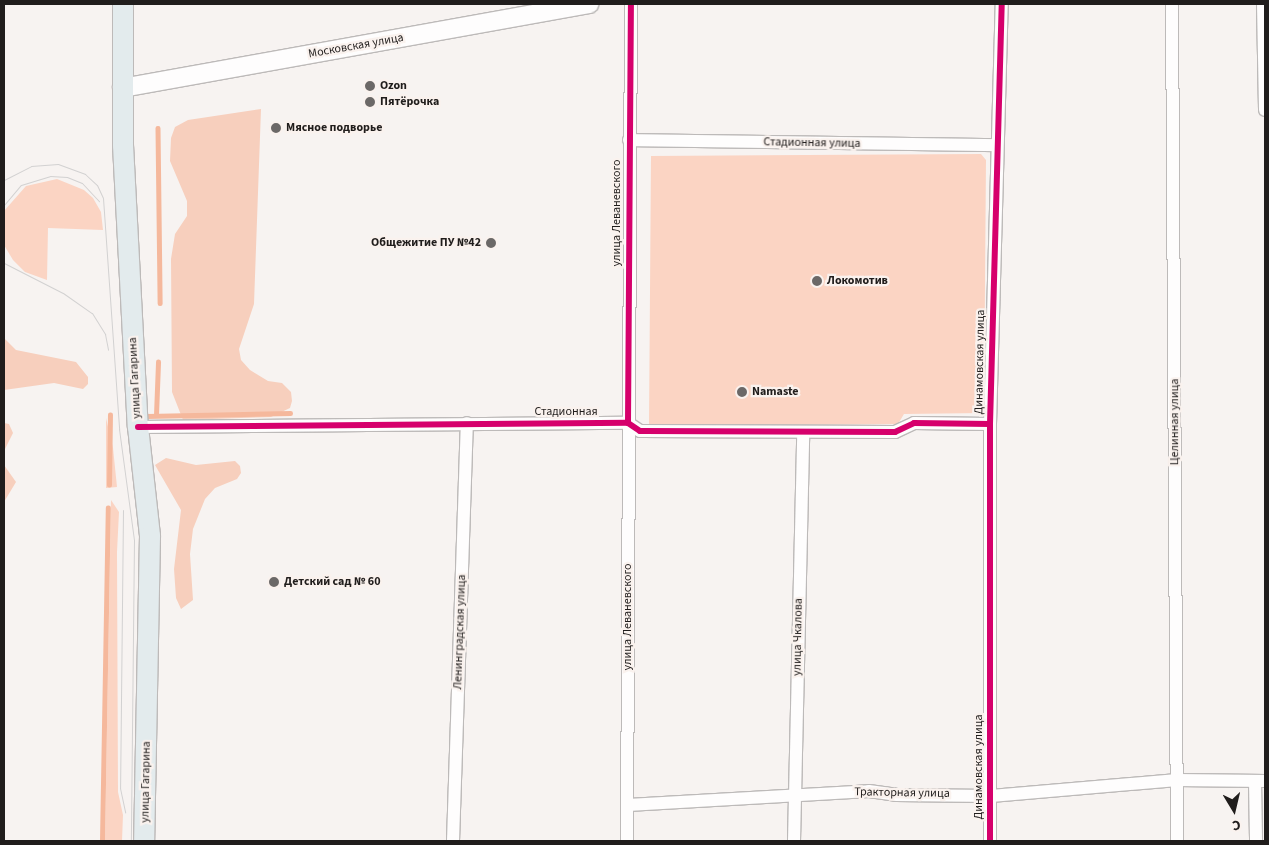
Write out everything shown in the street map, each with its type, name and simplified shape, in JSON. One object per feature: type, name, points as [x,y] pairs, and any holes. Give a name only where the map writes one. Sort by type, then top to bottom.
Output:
[{"type":"main road","name":"улица Гагарина","points":[[123,4],[122,88],[138,427],[150,536],[144,841]]},
{"type":"street","name":"Московская улица","points":[[122,88],[590,4]]},
{"type":"street","name":"улица Леваневского","points":[[627,841],[631,4]]},
{"type":"street","name":"Динамовская улица","points":[[990,841],[990,424],[996,145],[1002,4]]},
{"type":"street","name":"Целинная улица","points":[[1172,4],[1177,841]]},
{"type":"street","points":[[1264,4],[1265,110]]},
{"type":"street","name":"Стадионная улица","points":[[629,140],[996,145]]},
{"type":"street","name":"Ленинградская улица","points":[[453,841],[467,423]]},
{"type":"street","name":"Стадионная","points":[[138,427],[628,423],[640,431],[895,432],[914,423],[990,424]]},
{"type":"street","name":"улица Чкалова","points":[[794,841],[803,432]]},
{"type":"street","name":"Тракторная улица","points":[[628,805],[794,797],[869,791],[896,795],[991,796],[1177,780],[1260,781]]},
{"type":"street","points":[[1256,841],[1260,781]]},
{"type":"shaded area","points":[[261,109],[254,304],[239,349],[241,360],[250,370],[268,381],[282,383],[291,392],[292,401],[290,408],[271,417],[183,420],[172,392],[171,259],[175,234],[187,216],[187,201],[170,161],[171,138],[175,127],[188,120]]},
{"type":"shaded area","name":"Локомотив","points":[[981,154],[986,160],[984,413],[904,414],[898,424],[649,426],[651,156]]},
{"type":"shaded area","points":[[57,179],[84,190],[93,198],[101,212],[103,230],[48,228],[47,280],[25,272],[13,260],[4,245],[4,211],[26,186]]},
{"type":"shaded area","points":[[4,338],[16,350],[76,362],[88,377],[88,384],[83,389],[54,383],[4,390]]},
{"type":"shaded area","points":[[106,418],[113,448],[117,487],[106,488]]},
{"type":"shaded area","points":[[4,423],[9,424],[13,433],[4,451]]},
{"type":"shaded area","points":[[166,458],[196,465],[235,461],[240,466],[241,473],[237,479],[215,488],[205,499],[193,529],[190,554],[193,600],[181,609],[176,598],[174,569],[181,510],[155,465]]},
{"type":"shaded area","points":[[4,465],[16,482],[4,502]]},
{"type":"shaded area","points":[[111,500],[119,512],[117,552],[118,792],[123,815],[122,841],[105,841]]},
{"type":"waterway","points":[[158,128],[160,303]]},
{"type":"waterway","points":[[156,415],[158,362]]},
{"type":"waterway","points":[[147,416],[290,413]]},
{"type":"waterway","points":[[109,485],[110,415]]},
{"type":"waterway","points":[[102,841],[108,508]]},
{"type":"tram line","points":[[4,180],[31,166],[58,164],[85,174],[97,185],[103,198],[119,429],[134,540],[131,841]]},
{"type":"tram line","points":[[4,205],[21,185],[50,176],[67,177],[82,183],[99,201]]},
{"type":"tram line","points":[[4,263],[63,293],[92,313],[105,334],[108,350]]},
{"type":"tram line","points":[[123,510],[120,788],[125,812]]},
{"type":"cycle path","points":[[628,423],[631,4]]},
{"type":"cycle path","points":[[990,841],[990,424],[1002,4]]},
{"type":"cycle path","points":[[138,427],[628,423],[640,431],[895,432],[914,423],[990,424]]},
{"type":"place","name":"Ozon","points":[[370,86]]},
{"type":"place","name":"Пятёрочка","points":[[370,102]]},
{"type":"place","name":"Мясное подворье","points":[[276,128]]},
{"type":"place","name":"Общежитие ПУ №42","points":[[491,243]]},
{"type":"place","name":"Локомотив","points":[[817,281]]},
{"type":"place","name":"Namaste","points":[[742,392]]},
{"type":"place","name":"Детский сад № 60","points":[[274,582]]}]
